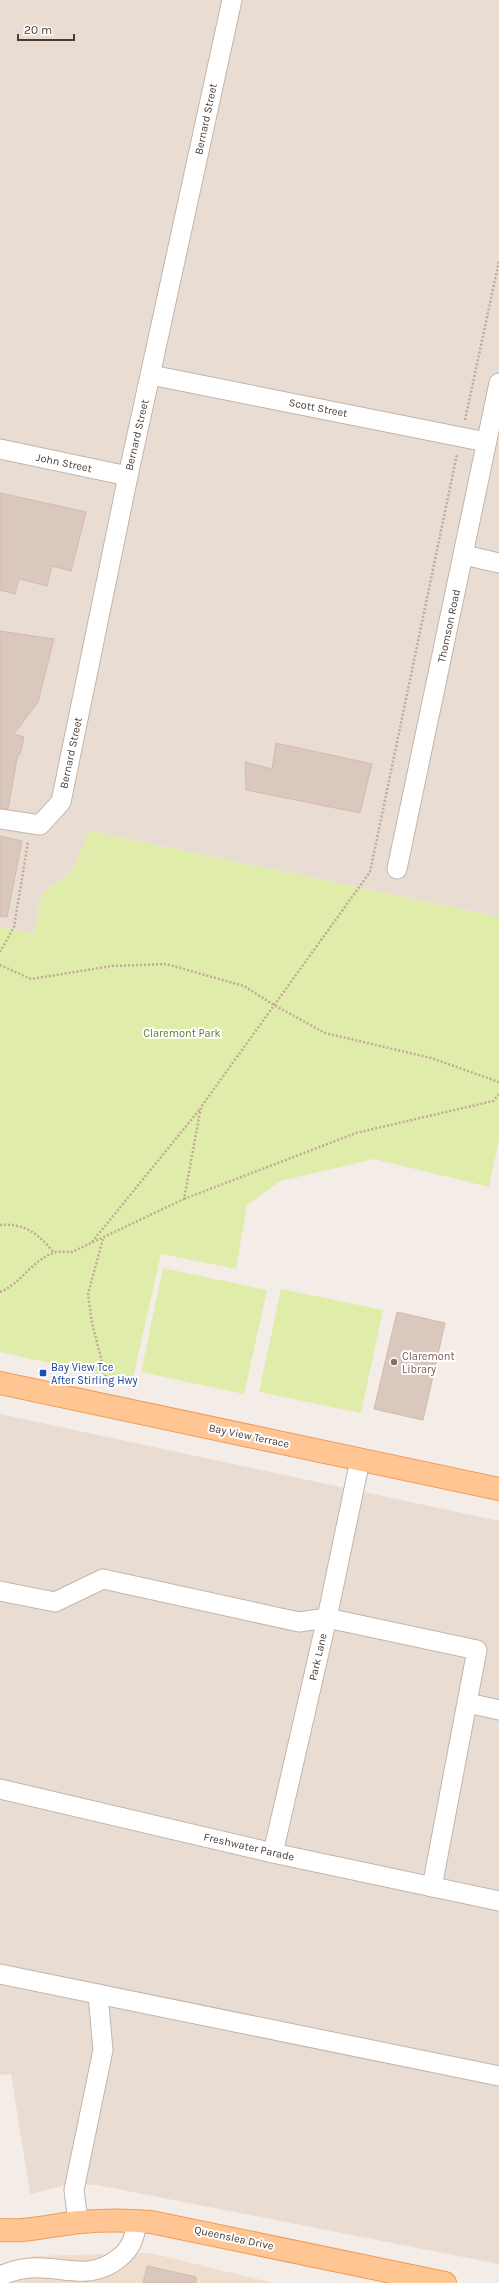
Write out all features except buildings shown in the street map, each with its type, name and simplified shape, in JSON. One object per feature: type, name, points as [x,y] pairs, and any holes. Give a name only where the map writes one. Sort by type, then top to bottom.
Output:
[{"type":"main road","name":"Bay View Terrace","points":[[0,1383],[499,1489]]},
{"type":"main road","name":"Queenslea Drive","points":[[0,2245],[10,2231],[78,2222],[137,2221],[188,2229],[445,2283]]},
{"type":"street","name":"Bernard Street","points":[[36,824],[61,802],[128,476],[232,0]]},
{"type":"street","name":"Scott Street","points":[[151,375],[486,442]]},
{"type":"street","name":"Thomson Road","points":[[397,870],[499,383]]},
{"type":"street","name":"John Street","points":[[0,449],[128,476]]},
{"type":"street","points":[[464,555],[499,563]]},
{"type":"street","points":[[0,818],[36,824]]},
{"type":"street","name":"Park Lane","points":[[273,1853],[327,1618],[360,1460]]},
{"type":"street","points":[[0,1591],[55,1602],[103,1579],[299,1622],[327,1618],[478,1650],[432,1887]]},
{"type":"street","points":[[468,1703],[499,1710]]},
{"type":"street","name":"Freshwater Parade","points":[[0,1789],[273,1853],[499,1901]]},
{"type":"street","points":[[0,1974],[499,2076]]},
{"type":"street","points":[[78,2222],[74,2190],[103,2050],[98,1994]]},
{"type":"street","points":[[0,2276],[24,2269],[41,2268],[77,2272],[102,2269],[118,2260],[129,2247],[135,2237],[137,2221]]},
{"type":"path","points":[[465,420],[499,261]]},
{"type":"path","points":[[92,1242],[201,1107],[370,872],[458,450]]},
{"type":"path","points":[[0,952],[14,926],[36,824]]},
{"type":"path","points":[[0,965],[31,980],[112,966],[166,964],[244,986],[274,1006],[325,1033],[431,1058],[499,1082]]},
{"type":"path","points":[[0,1292],[6,1290],[30,1268],[54,1253],[72,1252],[184,1199],[356,1133],[493,1101],[499,1094]]},
{"type":"path","points":[[184,1199],[201,1107]]},
{"type":"path","points":[[0,1224],[18,1225],[29,1229],[42,1238],[54,1253]]},
{"type":"path","points":[[104,1238],[88,1294],[92,1323],[111,1407]]},
{"type":"shaded area","points":[[0,0],[499,0],[499,917],[89,831],[72,872],[42,892],[34,935],[0,927]]},
{"type":"shaded area","points":[[0,1414],[499,1521],[499,2264],[97,2185],[70,2184],[30,2194],[11,2074],[0,2075]]},
{"type":"shaded area","points":[[150,2253],[274,2283],[0,2283],[0,2266],[35,2256]]},
{"type":"green space","name":"Claremont Park","points":[[89,831],[499,917],[499,1139],[489,1187],[374,1159],[280,1181],[247,1205],[236,1269],[161,1254],[132,1382],[0,1352],[0,927],[34,934],[42,892],[72,872]]},
{"type":"green space","points":[[163,1268],[267,1290],[244,1394],[141,1372]]},
{"type":"green space","points":[[281,1289],[383,1310],[361,1413],[259,1392]]},
{"type":"place","name":"Claremont Library","points":[[394,1362]]},
{"type":"place","name":"Bay View Tce After Stirling Hwy","points":[[43,1373]]}]
